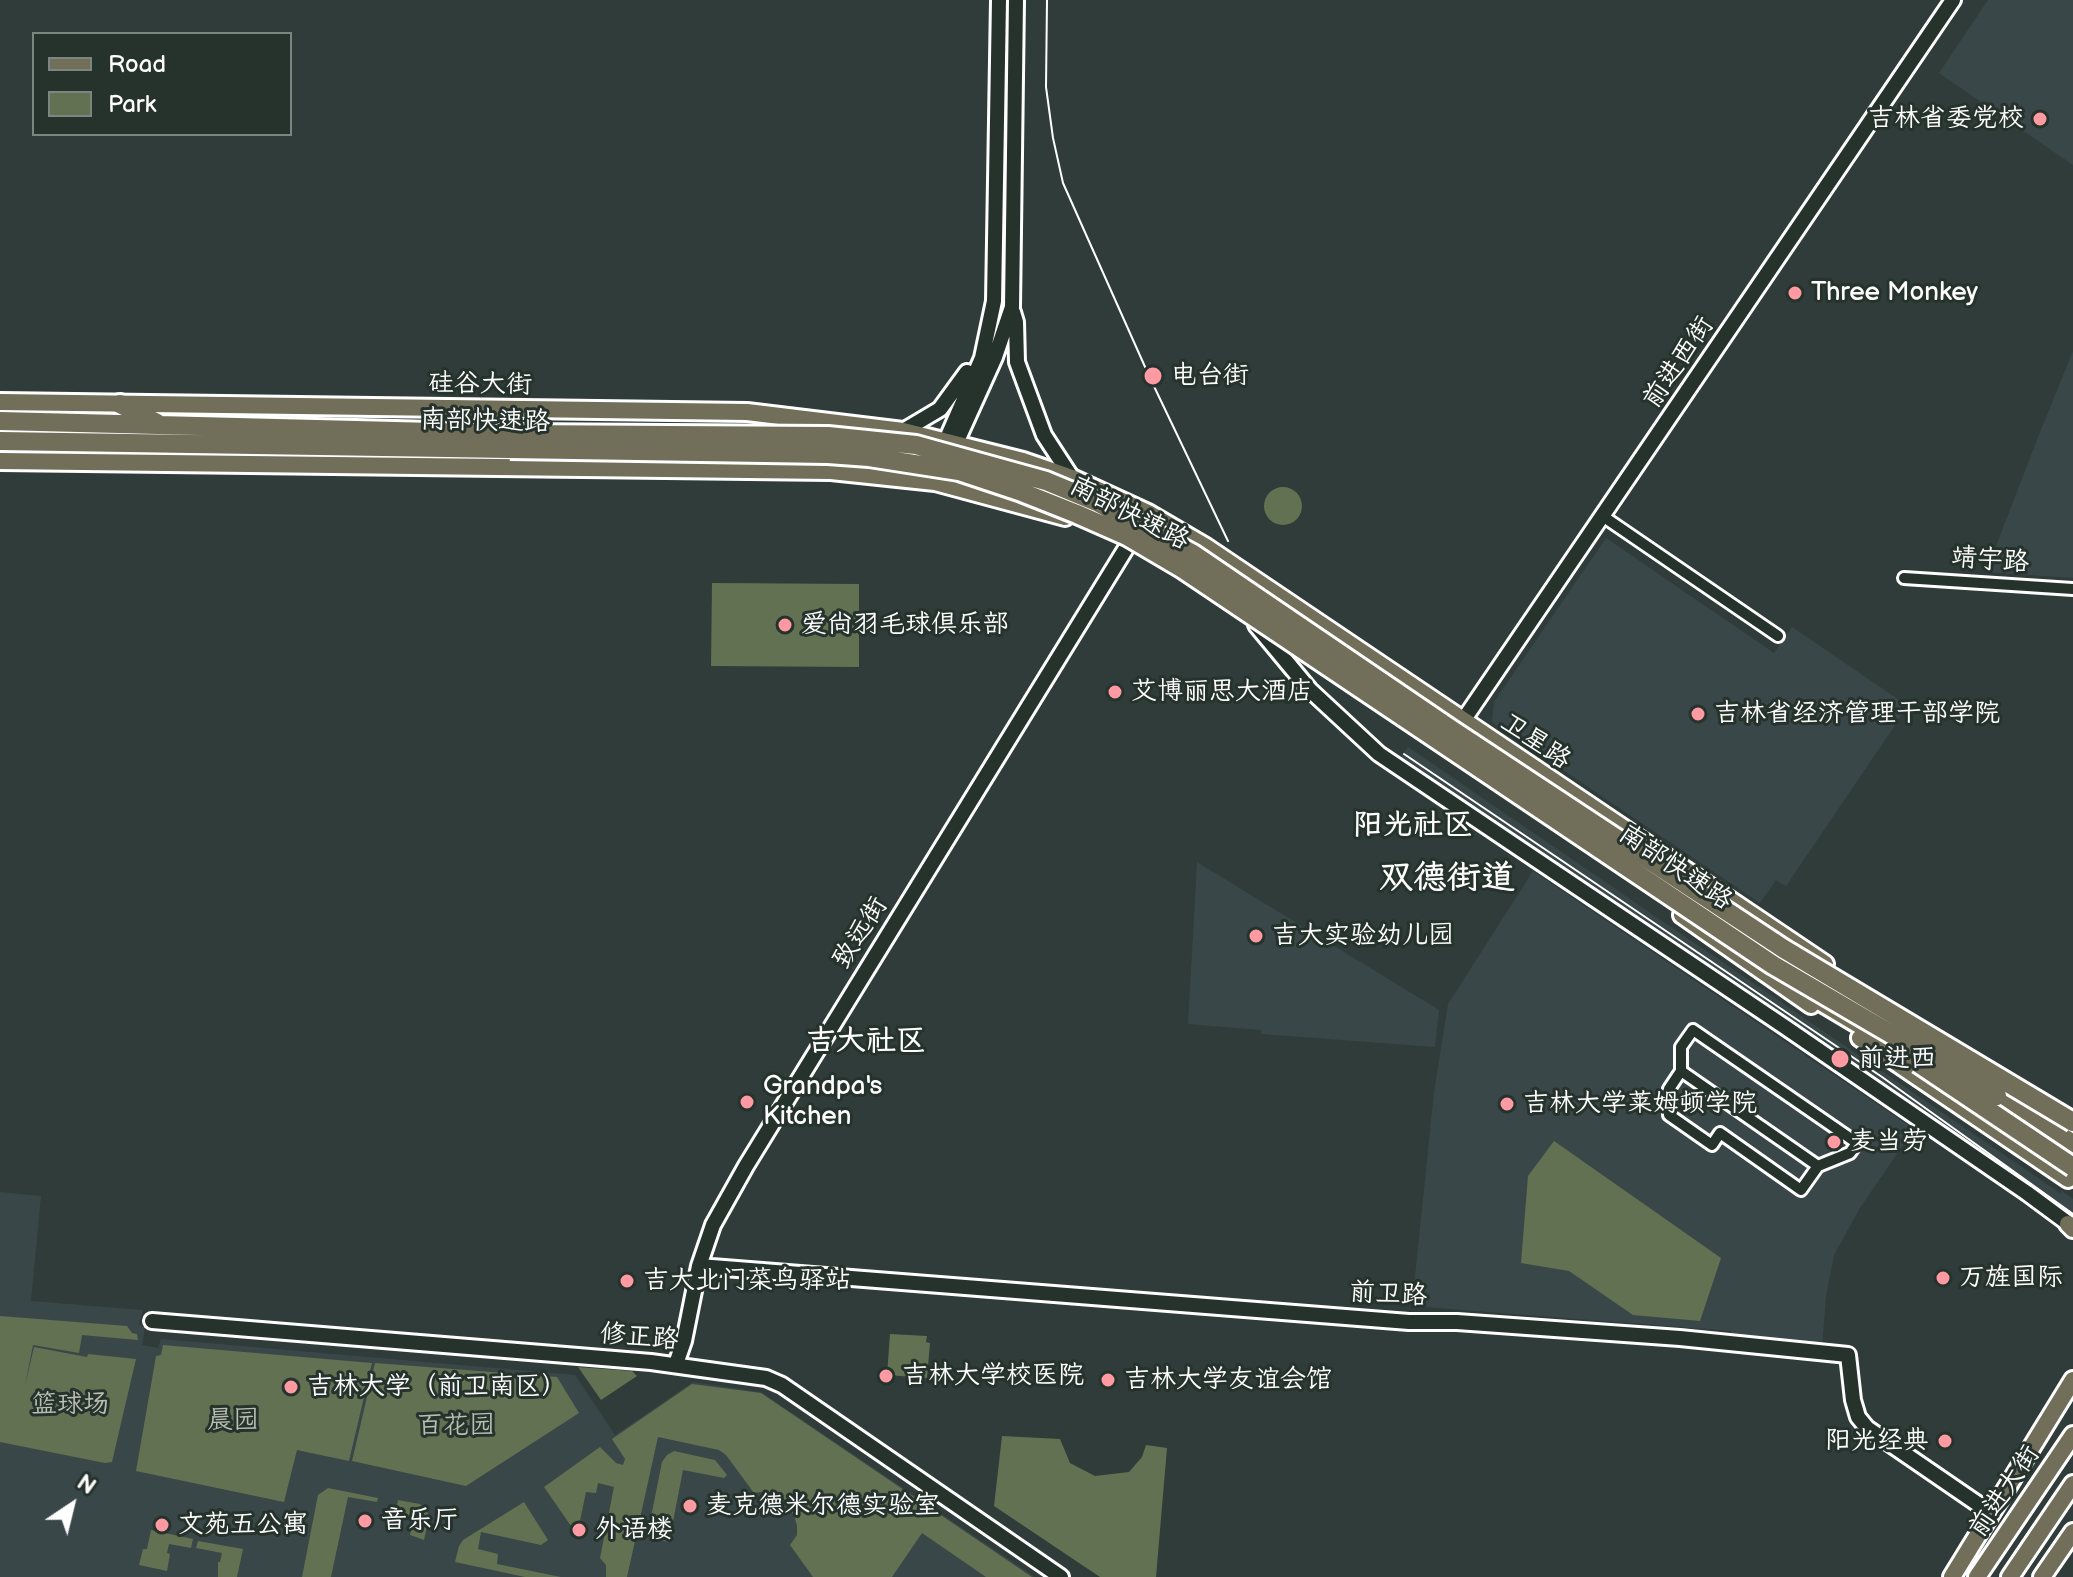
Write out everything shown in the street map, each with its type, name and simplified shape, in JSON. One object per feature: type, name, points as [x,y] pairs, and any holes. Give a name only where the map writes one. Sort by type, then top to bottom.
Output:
[{"type":"highway","points":[[120,404],[163,426]]},
{"type":"highway","name":"南部快速路","points":[[0,421],[869,457],[959,471],[1019,491],[1127,536],[1183,569],[1773,965],[2073,1144]]},
{"type":"highway","name":"南部快速路","points":[[0,441],[511,441],[828,436],[903,444],[963,456],[1046,481],[1099,503],[1193,554],[1452,730],[1784,949],[2073,1122]]},
{"type":"highway","points":[[1773,965],[2071,1173]]},
{"type":"highway","points":[[2003,1079],[2073,1112]]},
{"type":"main road","name":"硅谷大街","points":[[0,402],[747,412],[903,431],[950,443]]},
{"type":"main road","name":"卫星路","points":[[950,443],[1023,461],[1072,478],[1148,513],[1206,547],[1877,999],[2073,1112]]},
{"type":"main road","points":[[0,461],[831,471],[935,482],[1052,513],[1090,526],[1128,545],[1256,625],[1662,900],[1842,1017],[2004,1109],[2073,1153]]},
{"type":"main road","points":[[1662,900],[1820,1012],[2071,1173]]},
{"type":"main road","points":[[1952,1577],[2073,1380]]},
{"type":"main road","name":"前进大街","points":[[1977,1577],[2073,1435]]},
{"type":"main road","name":"前进大街","points":[[2010,1577],[2073,1484]]},
{"type":"main road","points":[[2042,1577],[2073,1532]]},
{"type":"street","points":[[935,482],[982,358],[994,301],[999,0]]},
{"type":"street","points":[[1016,0],[1012,307],[1016,322],[1017,362],[1044,435],[1072,478]]},
{"type":"street","name":"前进西街","points":[[1442,752],[1953,0]]},
{"type":"street","points":[[950,443],[995,357],[1012,307]]},
{"type":"street","points":[[903,431],[947,402],[963,380],[990,329]]},
{"type":"street","points":[[1604,517],[1778,636]]},
{"type":"street","name":"致远街","points":[[676,1364],[684,1341],[699,1266],[713,1225],[746,1166],[1128,545]]},
{"type":"street","name":"靖宇路","points":[[1904,578],[2073,589]]},
{"type":"street","points":[[1256,625],[1310,690],[1379,754],[1785,1027],[2027,1193],[2071,1227]]},
{"type":"street","points":[[1693,1030],[1857,1143],[1850,1153],[1818,1166],[1801,1190],[1720,1133],[1712,1145],[1669,1115],[1669,1089],[1681,1071],[1681,1047],[1693,1030]]},
{"type":"street","points":[[1681,1071],[1818,1166]]},
{"type":"street","name":"前卫路","points":[[699,1266],[1409,1322],[1472,1322],[1680,1338],[1848,1355],[1853,1400],[1858,1417],[1867,1428],[1991,1513]]},
{"type":"street","name":"修正路","points":[[152,1321],[676,1364],[766,1378],[782,1385],[1061,1577]]},
{"type":"shaded area","name":"吉林省委党校","points":[[1988,0],[2073,0],[2073,165],[1939,73]]},
{"type":"shaded area","points":[[2073,351],[2073,578],[1986,572],[2040,432]]},
{"type":"shaded area","name":"吉林省经济管理干部学院","points":[[1606,538],[1774,653],[1792,627],[1908,706],[1786,886],[1776,880],[1760,903],[1492,722],[1494,702]]},
{"type":"shaded area","points":[[1408,747],[2060,1193],[2062,1191],[2073,1199],[2073,1218],[1918,1107],[1400,758]]},
{"type":"shaded area","name":"吉大实验幼儿园","points":[[1197,862],[1439,1010],[1435,1047],[1261,1034],[1261,1030],[1188,1024]]},
{"type":"shaded area","name":"吉林大学莱姆顿学院","points":[[1533,871],[1914,1129],[1860,1208],[1834,1255],[1826,1296],[1822,1347],[1730,1336],[1731,1331],[1412,1306],[1434,1092],[1448,1004]]},
{"type":"shaded area","name":"吉林大学（前卫南区）","points":[[0,1192],[41,1196],[31,1301],[143,1310],[139,1324],[145,1328],[142,1345],[158,1348],[161,1339],[575,1375],[615,1435],[693,1382],[761,1392],[1035,1577],[0,1577]]},
{"type":"green space","points":[[1283,487],[1296,493],[1302,506],[1296,519],[1283,525],[1270,519],[1264,506],[1270,493]]},
{"type":"green space","name":"爱尚羽毛球俱乐部","points":[[712,583],[859,584],[859,667],[711,666]]},
{"type":"green space","points":[[1554,1141],[1721,1258],[1700,1321],[1633,1315],[1569,1271],[1521,1263],[1528,1176]]},
{"type":"green space","name":"篮球场","points":[[0,1316],[127,1326],[137,1334],[138,1340],[82,1335],[79,1353],[33,1345],[25,1386],[34,1347],[87,1357],[88,1354],[136,1359],[112,1462],[0,1442]]},
{"type":"green space","points":[[890,1334],[927,1336],[926,1342],[930,1343],[927,1378],[887,1375]]},
{"type":"green space","name":"晨园","points":[[163,1345],[372,1363],[349,1461],[297,1450],[284,1502],[136,1471],[156,1356],[161,1355]]},
{"type":"green space","name":"百花园","points":[[375,1363],[557,1377],[579,1413],[466,1486],[352,1461]]},
{"type":"green space","points":[[578,1367],[632,1371],[637,1376],[601,1400]]},
{"type":"green space","points":[[692,1384],[761,1393],[1032,1577],[986,1577],[922,1533],[892,1577],[813,1577],[790,1545],[797,1535],[797,1526],[794,1515],[780,1498],[768,1491],[754,1493],[719,1450],[658,1437],[627,1577],[606,1577],[606,1565],[600,1558],[614,1487],[598,1483],[596,1493],[586,1492],[580,1521],[571,1526],[544,1487],[600,1447],[616,1463],[623,1465],[625,1459],[612,1439]]},
{"type":"green space","points":[[1002,1436],[1060,1439],[1070,1463],[1095,1476],[1129,1472],[1142,1457],[1146,1445],[1167,1448],[1156,1577],[1100,1577],[994,1506]]},
{"type":"green space","points":[[674,1451],[715,1460],[727,1475],[724,1478],[683,1470],[669,1542],[647,1537],[662,1462]]},
{"type":"green space","points":[[328,1488],[378,1498],[377,1502],[348,1497],[331,1577],[302,1577],[318,1495]]},
{"type":"green space","points":[[398,1500],[420,1504],[427,1510],[429,1518],[424,1540],[410,1535],[413,1520],[395,1515]]},
{"type":"green space","points":[[524,1502],[548,1540],[541,1545],[481,1532],[478,1549],[498,1554],[497,1564],[561,1577],[525,1577],[455,1562],[463,1540]]},
{"type":"green space","points":[[151,1530],[193,1539],[191,1548],[169,1544],[167,1571],[139,1565]]},
{"type":"green space","points":[[198,1541],[243,1549],[237,1577],[218,1577],[218,1562],[222,1553],[196,1548]]},
{"type":"tram line","points":[[1047,0],[1046,87],[1063,183],[1150,378],[1228,541]]},
{"type":"tram line","points":[[1404,754],[1882,1077],[2073,1214]]},
{"type":"place","name":"吉林省委党校","points":[[2040,119]]},
{"type":"place","name":"Three Monkey","points":[[1795,293]]},
{"type":"place","name":"电台街","points":[[1153,376]]},
{"type":"place","name":"爱尚羽毛球俱乐部","points":[[785,625]]},
{"type":"place","name":"艾博丽思大酒店","points":[[1115,692]]},
{"type":"place","name":"吉林省经济管理干部学院","points":[[1698,714]]},
{"type":"place","name":"吉大实验幼儿园","points":[[1256,936]]},
{"type":"place","name":"前进西","points":[[1840,1059]]},
{"type":"place","name":"Grandpa's Kitchen","points":[[747,1102]]},
{"type":"place","name":"吉林大学莱姆顿学院","points":[[1507,1104]]},
{"type":"place","name":"麦当劳","points":[[1834,1142]]},
{"type":"place","name":"万旌国际","points":[[1943,1278]]},
{"type":"place","name":"吉大北门菜鸟驿站","points":[[627,1281]]},
{"type":"place","name":"吉林大学校医院","points":[[886,1376]]},
{"type":"place","name":"吉林大学友谊会馆","points":[[1108,1380]]},
{"type":"place","name":"吉林大学（前卫南区）","points":[[291,1387]]},
{"type":"place","name":"阳光经典","points":[[1945,1441]]},
{"type":"place","name":"麦克德米尔德实验室","points":[[690,1506]]},
{"type":"place","name":"音乐厅","points":[[365,1521]]},
{"type":"place","name":"文苑五公寓","points":[[162,1525]]},
{"type":"place","name":"外语楼","points":[[579,1530]]},
{"type":"district","name":"阳光社区","points":[[1413,826]]},
{"type":"district","name":"双德街道","points":[[1447,879]]},
{"type":"district","name":"吉大社区","points":[[866,1042]]}]
